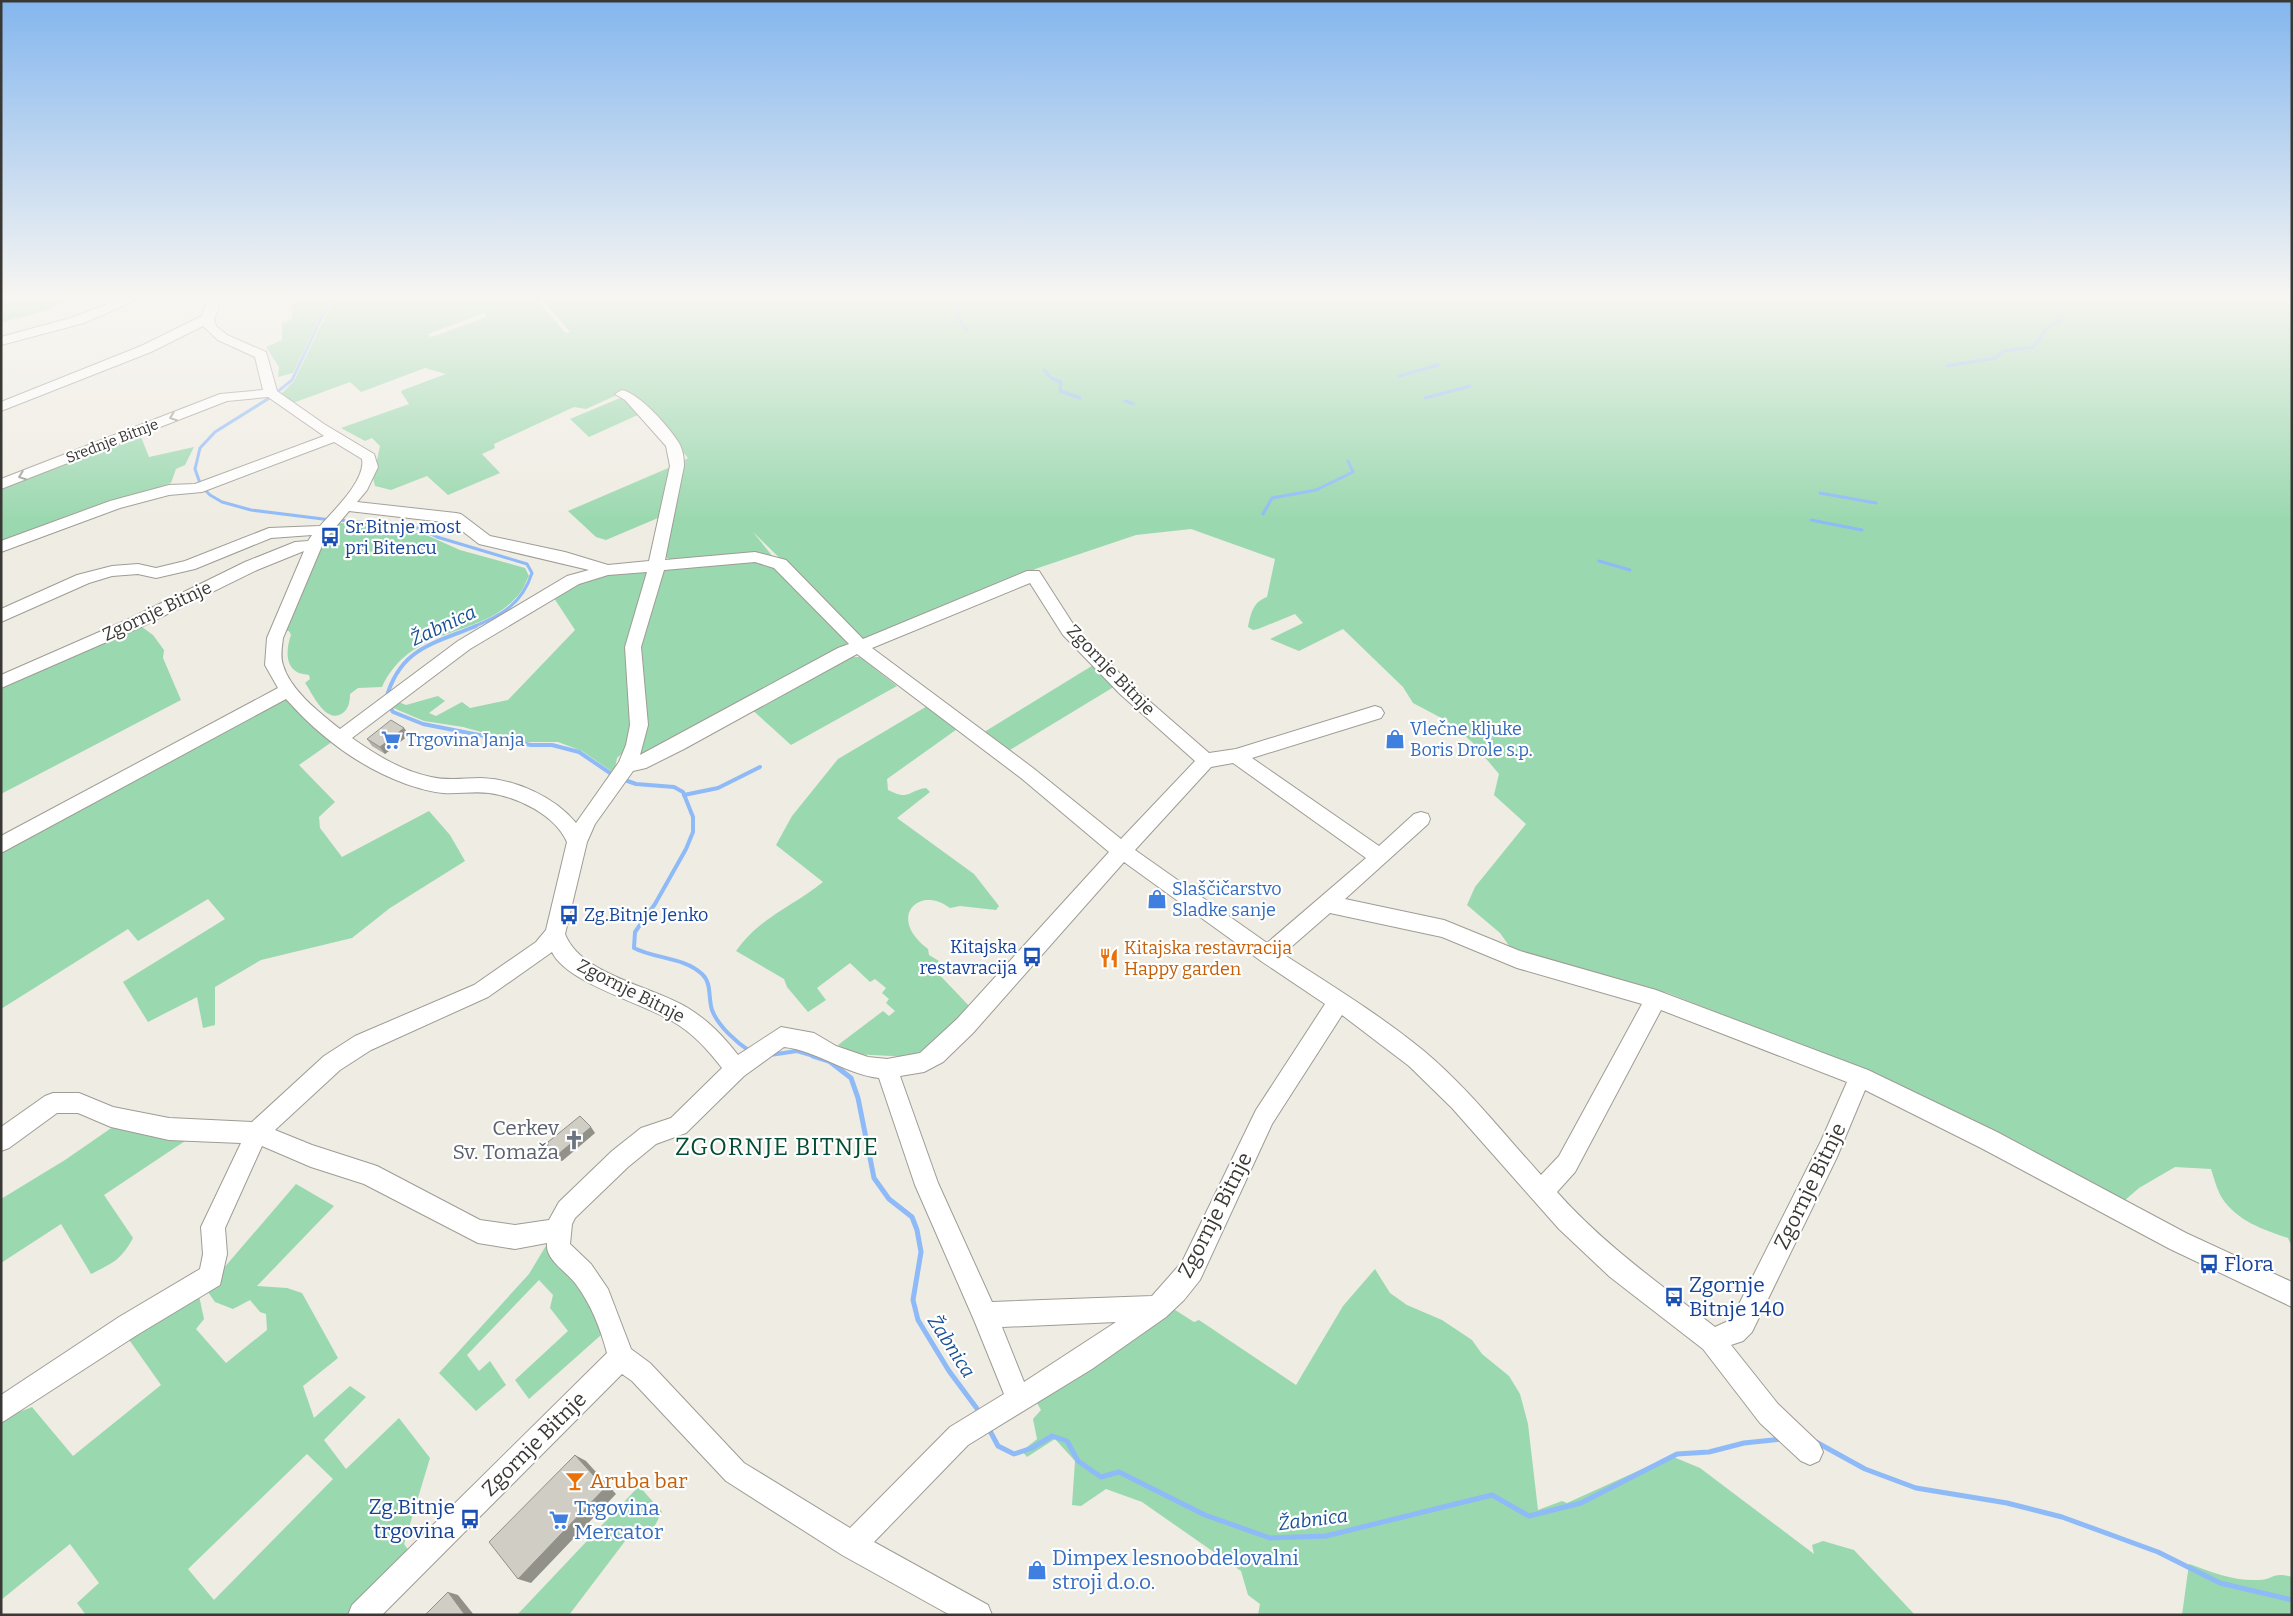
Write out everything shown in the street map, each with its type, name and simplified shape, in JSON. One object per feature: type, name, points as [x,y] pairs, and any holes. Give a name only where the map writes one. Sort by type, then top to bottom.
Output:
[{"type":"street","points":[[1,407],[90,371]]},
{"type":"street","points":[[267,371],[275,396],[361,451],[369,457],[371,468],[364,483],[329,525],[275,638],[274,667],[288,690],[340,738],[366,757],[417,780],[443,787],[490,786],[522,794],[569,825],[574,832],[577,842]]},
{"type":"street","points":[[1,1410],[128,1326],[211,1276],[215,1254],[213,1227],[235,1184],[256,1133],[332,1063],[363,1043],[481,992],[543,948],[555,934],[577,842],[587,820],[620,774],[636,745],[639,725],[632,647],[657,566],[657,553],[676,466],[676,455],[673,445],[630,397],[622,394]]},
{"type":"street","name":"Srednje Bitnje","points":[[1,484],[225,397],[275,396]]},
{"type":"street","points":[[1,547],[73,518],[145,494],[203,487],[335,436]]},
{"type":"street","name":"Zgornje Bitnje","points":[[1,682],[135,622],[251,566],[301,546],[329,525],[456,518],[485,540],[608,570]]},
{"type":"street","points":[[1,616],[83,579],[112,571],[138,570],[156,573],[188,565],[269,533],[310,530],[329,525]]},
{"type":"street","name":"Zgornje Bitnje","points":[[340,738],[396,695],[479,636],[523,612],[573,580],[630,566],[657,566],[755,556],[780,564],[855,640],[858,647],[1027,773],[1122,851],[1268,956],[1339,1001],[1386,1034],[1424,1066],[1460,1102],[1540,1193],[1619,1268],[1712,1340],[1734,1332],[1743,1322],[1829,1149],[1860,1077]]},
{"type":"street","name":"Zgornje Bitnje","points":[[620,774],[844,652],[1033,576],[1069,631],[1126,690],[1206,761]]},
{"type":"street","points":[[1,845],[288,690]]},
{"type":"street","points":[[978,1615],[852,1545],[735,1472],[641,1372],[621,1357],[606,1307],[600,1295],[558,1248],[560,1221],[567,1210],[620,1159],[649,1136],[678,1126],[741,1065],[781,1037],[792,1037],[814,1043],[829,1053],[851,1062],[887,1069],[924,1062],[949,1043],[1206,761],[1236,756],[1375,713]]},
{"type":"street","points":[[1236,756],[1380,857]]},
{"type":"street","points":[[1268,956],[1421,819]]},
{"type":"street","points":[[1328,904],[1444,929],[1517,959],[1656,998],[1860,1077],[1989,1140],[2178,1241],[2292,1295]]},
{"type":"street","name":"Zgornje Bitnje","points":[[555,934],[562,952],[572,961],[603,980],[679,1014],[710,1036],[741,1065]]},
{"type":"street","points":[[1540,1193],[1567,1164],[1656,998]]},
{"type":"street","name":"Zgornje Bitnje","points":[[852,1545],[959,1436],[1018,1398],[1083,1360],[1157,1308],[1176,1291],[1191,1271],[1264,1117],[1339,1001]]},
{"type":"street","points":[[887,1069],[927,1185],[985,1315],[1018,1398]]},
{"type":"street","points":[[1,1140],[53,1103],[79,1103],[111,1117],[169,1129],[256,1133],[310,1156],[369,1174],[478,1231],[515,1237],[546,1231],[558,1233]]},
{"type":"street","points":[[985,1315],[1157,1308]]},
{"type":"street","points":[[1712,1340],[1758,1404],[1784,1431],[1810,1452]]},
{"type":"street","name":"Zgornje Bitnje","points":[[362,1615],[621,1357]]},
{"type":"green space","points":[[279,371],[294,371],[293,373],[278,377]]},
{"type":"green space","points":[[299,371],[416,371],[361,392],[350,382],[293,403],[281,394],[294,381]]},
{"type":"green space","points":[[437,371],[2292,371],[2292,1247],[2288,1238],[2252,1224],[2235,1213],[2222,1198],[2211,1169],[2175,1167],[2139,1188],[2124,1201],[1872,1074],[1668,993],[1562,970],[1510,947],[1500,933],[1467,905],[1475,887],[1526,824],[1494,795],[1499,774],[1472,742],[1447,721],[1413,703],[1403,687],[1343,629],[1299,651],[1270,639],[1303,623],[1295,614],[1258,629],[1253,630],[1248,627],[1256,605],[1267,597],[1275,559],[1191,529],[1136,535],[1038,568],[866,640],[861,638],[753,532],[774,558],[672,561],[666,557],[680,463],[688,458],[648,412],[617,395],[586,409],[574,407],[494,444],[495,448],[482,454],[500,473],[448,495],[427,476],[391,490],[375,486],[373,478],[380,446],[372,438],[365,441],[341,428],[409,404],[401,392],[403,390],[446,374]]},
{"type":"green space","points":[[620,398],[627,398],[640,414],[589,437],[570,419]]},
{"type":"green space","points":[[139,432],[149,457],[194,447],[185,465],[176,469],[171,483],[1,545],[1,486]]},
{"type":"green space","points":[[673,466],[658,518],[606,540],[596,537],[568,511]]},
{"type":"green space","points":[[334,522],[424,534],[460,550],[525,568],[529,576],[520,593],[504,608],[487,619],[429,641],[411,652],[395,666],[382,687],[358,688],[350,694],[349,704],[344,712],[331,715],[320,706],[305,683],[310,679],[309,675],[297,672],[290,665],[288,660],[288,644],[291,635],[289,631],[283,631],[315,554]]},
{"type":"green space","points":[[754,559],[779,566],[854,644],[639,758],[637,658],[660,567]]},
{"type":"green space","points":[[651,569],[629,647],[631,745],[617,758],[614,773],[582,751],[558,742],[517,742],[463,727],[424,721],[386,705],[394,700],[406,705],[438,696],[445,701],[429,713],[436,716],[462,702],[470,708],[508,700],[575,630],[552,595],[588,576]]},
{"type":"green space","points":[[138,624],[153,635],[164,650],[163,658],[181,700],[1,794],[1,684]]},
{"type":"green space","points":[[849,657],[860,657],[897,686],[791,745],[748,706]]},
{"type":"green space","points":[[1095,664],[1117,685],[1005,753],[981,734]]},
{"type":"green space","points":[[284,695],[336,739],[299,765],[335,802],[319,817],[320,828],[342,857],[429,811],[450,835],[465,861],[390,908],[352,938],[261,960],[215,987],[215,1025],[203,1028],[197,997],[148,1022],[123,982],[225,919],[208,899],[138,941],[128,929],[1,1009],[1,848]]},
{"type":"green space","points":[[929,705],[960,727],[887,779],[888,790],[901,795],[926,788],[930,792],[897,818],[974,874],[999,906],[996,910],[960,906],[950,908],[938,902],[928,900],[918,902],[912,908],[908,916],[909,926],[916,937],[928,949],[929,955],[939,961],[932,967],[972,1009],[929,1051],[911,1057],[852,1054],[838,1045],[883,1011],[889,1016],[895,1011],[886,1003],[889,999],[882,993],[886,988],[875,979],[870,982],[850,963],[817,988],[826,1000],[808,1012],[787,987],[784,979],[736,951],[755,929],[823,882],[776,845],[792,816],[838,759]]},
{"type":"green space","points":[[120,1122],[194,1135],[104,1195],[133,1238],[120,1256],[111,1264],[91,1274],[61,1224],[1,1263],[1,1199],[65,1160]]},
{"type":"green space","points":[[296,1184],[334,1206],[257,1286],[287,1288],[302,1293],[338,1358],[303,1386],[314,1418],[350,1386],[366,1397],[324,1440],[346,1469],[399,1418],[430,1458],[404,1544],[409,1551],[348,1615],[86,1615],[77,1603],[99,1583],[70,1544],[1,1600],[1,1419],[32,1407],[73,1456],[161,1385],[125,1334],[198,1291],[204,1319],[196,1329],[226,1363],[267,1330],[266,1314],[260,1312],[250,1300],[233,1309],[215,1302],[203,1285],[217,1276]],"holes":[[[307,1454],[333,1479],[214,1600],[188,1569]]]},
{"type":"green space","points":[[547,1244],[581,1280],[606,1327],[601,1335],[529,1399],[515,1380],[568,1331],[550,1308],[553,1295],[539,1280],[467,1355],[479,1371],[490,1361],[506,1385],[476,1411],[439,1373],[529,1274]]},
{"type":"green space","points":[[1375,1269],[1390,1293],[1407,1305],[1442,1320],[1472,1340],[1482,1354],[1509,1376],[1520,1394],[1528,1424],[1538,1510],[1562,1501],[1567,1503],[1671,1456],[1700,1468],[1814,1554],[1812,1545],[1823,1541],[1854,1550],[1915,1615],[1258,1615],[1260,1604],[1248,1595],[1241,1571],[1142,1502],[1106,1489],[1081,1506],[1072,1505],[1075,1461],[1055,1439],[1027,1457],[1022,1451],[1037,1439],[1033,1419],[1041,1410],[1033,1396],[1172,1308],[1194,1322],[1199,1320],[1296,1385],[1343,1306]]},
{"type":"green space","points":[[639,1486],[662,1512],[652,1531],[638,1524],[569,1615],[517,1615]]},
{"type":"green space","points":[[2189,1564],[2240,1579],[2263,1580],[2277,1575],[2292,1577],[2292,1615],[2182,1615]]},
{"type":"building","points":[[391,720],[404,728],[380,747],[367,739]]},
{"type":"building","points":[[580,1116],[591,1127],[557,1155],[547,1152],[548,1142]]},
{"type":"building","name":"Trgovina Mercator","points":[[575,1455],[605,1488],[518,1579],[489,1542]]},
{"type":"building","points":[[448,1592],[465,1615],[425,1615]]},
{"type":"waterway","name":"Žabnica","points":[[296,371],[292,380],[271,397],[215,432],[200,448],[195,469],[201,486],[210,495],[222,502],[251,510],[331,520]]},
{"type":"waterway","points":[[1045,371],[1051,378],[1061,382],[1060,391],[1080,398]]},
{"type":"waterway","points":[[1399,376],[1415,371]]},
{"type":"waterway","points":[[1425,398],[1470,386]]},
{"type":"waterway","points":[[1125,401],[1133,404]]},
{"type":"waterway","points":[[1263,514],[1272,498],[1316,490],[1353,472],[1348,461]]},
{"type":"waterway","points":[[1820,493],[1876,503]]},
{"type":"waterway","name":"Žabnica","points":[[338,520],[418,528],[437,537],[527,564],[532,573],[528,584],[517,601],[502,613],[473,627]]},
{"type":"waterway","points":[[1811,520],[1862,530]]},
{"type":"waterway","points":[[1599,561],[1630,570]]},
{"type":"waterway","name":"Žabnica","points":[[386,699],[392,682],[409,658],[432,644],[476,626]]},
{"type":"waterway","name":"Žabnica","points":[[389,705],[393,712],[423,724],[531,745],[552,745],[579,752],[613,775]]},
{"type":"waterway","points":[[684,795],[718,788],[760,767]]},
{"type":"waterway","name":"Žabnica","points":[[622,779],[636,784],[674,787],[683,792],[684,795]]},
{"type":"waterway","name":"Žabnica","points":[[684,795],[693,817],[693,832],[686,849],[655,904],[635,932],[634,948],[642,952],[687,964],[702,974],[707,982],[712,1010],[715,1016],[728,1034],[751,1052]]},
{"type":"waterway","name":"Žabnica","points":[[770,1055],[797,1051],[817,1057]]},
{"type":"waterway","name":"Žabnica","points":[[813,1056],[829,1061],[851,1078],[858,1098],[874,1178],[889,1199],[912,1217],[917,1230],[921,1252],[913,1300],[918,1320],[949,1371],[981,1414]]},
{"type":"waterway","name":"Žabnica","points":[[989,1429],[998,1446],[1014,1454],[1032,1448],[1052,1436],[1067,1441],[1078,1461],[1101,1477],[1119,1472],[1205,1515],[1270,1538],[1326,1536],[1492,1495],[1529,1516],[1581,1503],[1677,1454],[1709,1452],[1744,1443],[1782,1439]]},
{"type":"waterway","points":[[1816,1442],[1865,1469],[1916,1488],[2007,1503],[2062,1517],[2158,1552],[2220,1583],[2292,1600]]},
{"type":"place","name":"Sr.Bitnje most pri Bitencu","points":[[330,537]]},
{"type":"place","name":"Vlečne kljuke Boris Drole s.p.","points":[[1395,739]]},
{"type":"place","name":"Trgovina Janja","points":[[391,740]]},
{"type":"place","name":"Slaščičarstvo Sladke sanje","points":[[1157,899]]},
{"type":"place","name":"Zg.Bitnje Jenko","points":[[569,915]]},
{"type":"place","name":"Kitajska restavracija","points":[[1032,957]]},
{"type":"place","name":"Kitajska restavracija Happy garden","points":[[1109,958]]},
{"type":"place","name":"Cerkev Sv. Tomaža","points":[[574,1140]]},
{"type":"place","name":"Flora","points":[[2209,1264]]},
{"type":"place","name":"Zgornje Bitnje 140","points":[[1674,1297]]},
{"type":"place","name":"Aruba bar","points":[[575,1481]]},
{"type":"place","name":"Zg.Bitnje trgovina","points":[[470,1519]]},
{"type":"place","name":"Trgovina Mercator","points":[[559,1520]]},
{"type":"place","name":"Dimpex lesnoobdelovalni stroji d.o.o.","points":[[1037,1570]]},
{"type":"district","name":"ZGORNJE BITNJE","points":[[777,1147]]}]
